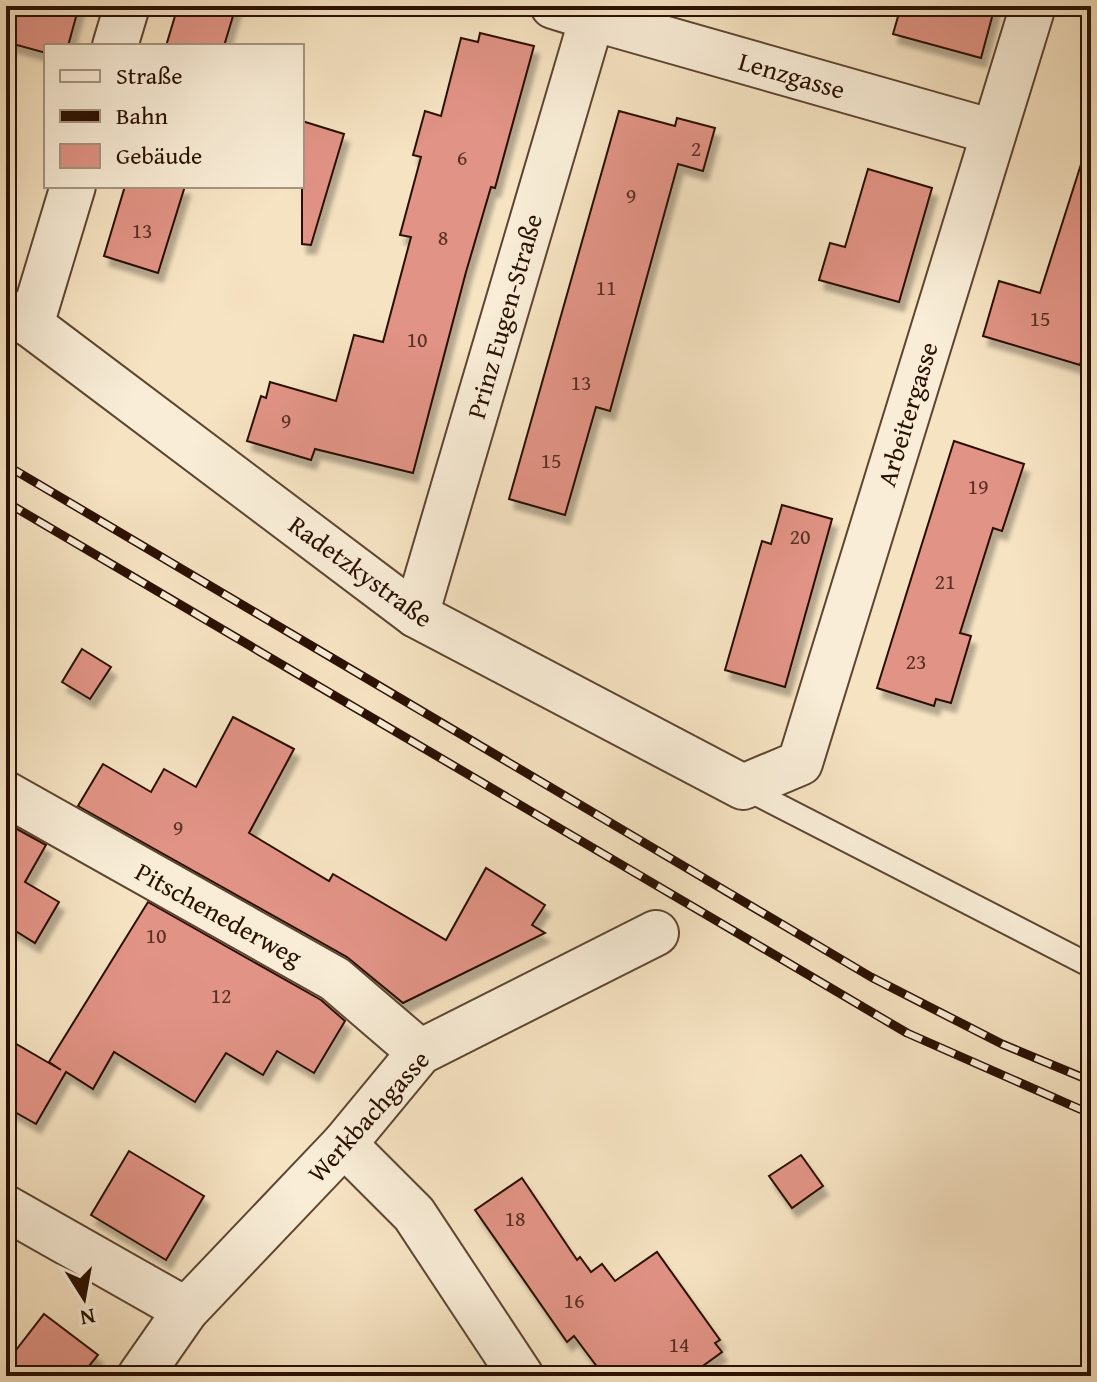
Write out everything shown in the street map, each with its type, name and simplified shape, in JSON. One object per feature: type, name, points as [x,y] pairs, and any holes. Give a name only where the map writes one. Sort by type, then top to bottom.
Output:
[{"type":"street","points":[[116,44],[127,6]]},
{"type":"street","name":"Arbeitergasse","points":[[743,787],[800,763],[1033,6]]},
{"type":"street","name":"Lenzgasse","points":[[580,10],[993,132]]},
{"type":"street","name":"Prinz Eugen-Straße","points":[[416,615],[580,10]]},
{"type":"street","points":[[19,318],[72,188]]},
{"type":"street","name":"Radetzkystraße","points":[[19,318],[416,615],[743,787]]},
{"type":"street","name":"Pitschenederweg","points":[[6,794],[335,979],[420,1052]]},
{"type":"street","name":"Werkbachgasse","points":[[140,1376],[186,1310],[344,1144],[420,1052],[656,933]]},
{"type":"street","points":[[344,1144],[414,1214],[521,1376]]},
{"type":"street","points":[[6,1208],[186,1310]]},
{"type":"lane","points":[[743,787],[1091,966]]},
{"type":"building","points":[[6,6],[79,6],[69,44],[44,44],[44,52],[6,42]]},
{"type":"building","points":[[178,6],[236,6],[225,44],[167,44]]},
{"type":"building","points":[[901,6],[995,6],[981,58],[893,34]]},
{"type":"building","points":[[480,33],[534,46],[495,188],[491,187],[466,272],[413,473],[315,449],[311,460],[247,441],[261,396],[266,398],[270,382],[336,401],[354,335],[383,342],[411,237],[400,235],[421,157],[413,155],[425,111],[441,116],[461,38],[478,42]]},
{"type":"building","points":[[619,111],[675,126],[677,118],[715,128],[703,171],[678,164],[610,411],[596,407],[565,515],[509,499]]},
{"type":"building","points":[[304,122],[344,134],[311,245],[302,244]]},
{"type":"building","points":[[1083,158],[1091,159],[1091,328],[1080,365],[983,336],[999,281],[1040,293]]},
{"type":"building","points":[[868,169],[932,188],[899,302],[819,280],[830,243],[845,247]]},
{"type":"building","points":[[124,188],[184,188],[158,273],[104,256]]},
{"type":"building","points":[[954,441],[1024,464],[1002,531],[993,528],[960,633],[971,636],[951,703],[936,699],[934,706],[877,688]]},
{"type":"building","points":[[782,505],[832,519],[785,687],[725,670],[762,541],[771,544]]},
{"type":"building","points":[[82,649],[111,667],[90,699],[62,682]]},
{"type":"building","points":[[233,717],[294,749],[249,833],[329,881],[333,874],[446,940],[486,868],[545,905],[532,925],[545,933],[403,1003],[347,957],[78,806],[103,764],[151,792],[164,769],[196,787]]},
{"type":"building","points":[[6,823],[46,845],[25,882],[59,902],[35,943],[6,925]]},
{"type":"building","points":[[148,902],[321,1000],[345,1021],[314,1073],[277,1051],[263,1075],[226,1053],[195,1102],[114,1052],[93,1089],[66,1072],[36,1124],[6,1107],[6,1038],[61,1070],[49,1062]]},
{"type":"building","points":[[129,1151],[204,1196],[166,1260],[91,1215]]},
{"type":"building","points":[[801,1155],[823,1186],[792,1208],[769,1176]]},
{"type":"building","points":[[522,1178],[577,1260],[580,1257],[591,1272],[602,1264],[615,1281],[657,1252],[720,1340],[715,1343],[722,1352],[689,1376],[604,1376],[574,1336],[567,1342],[475,1210]]},
{"type":"building","points":[[44,1314],[98,1355],[81,1376],[6,1376],[6,1363]]},
{"type":"railway","points":[[6,465],[871,977],[1002,1044],[1091,1081]]},
{"type":"railway","points":[[6,502],[907,1033],[1091,1114]]}]
